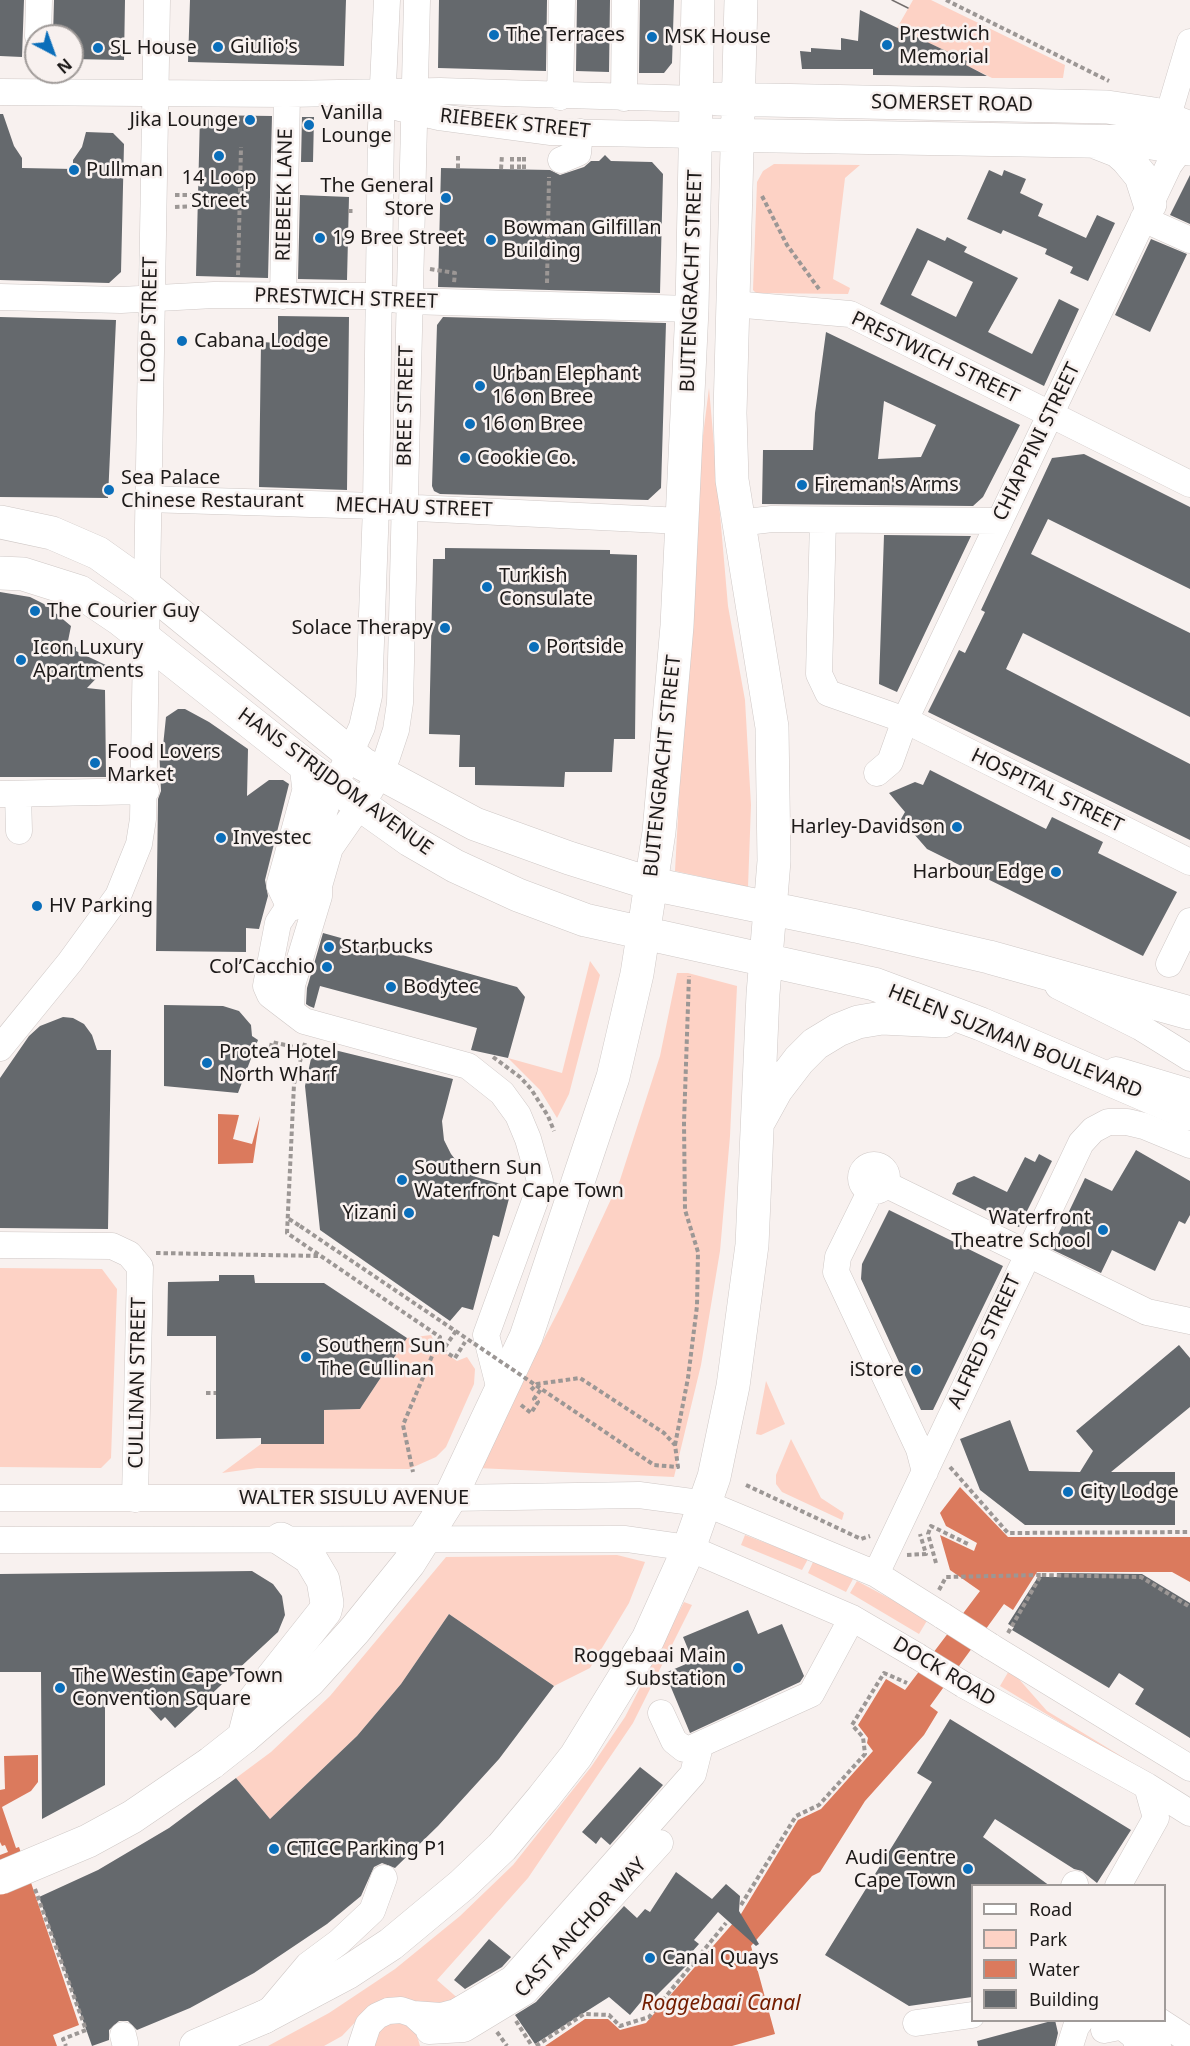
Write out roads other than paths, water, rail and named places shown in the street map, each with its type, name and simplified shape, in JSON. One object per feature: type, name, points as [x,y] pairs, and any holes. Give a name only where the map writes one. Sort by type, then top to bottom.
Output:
[{"type":"main road","name":"BUITENGRACHT STREET","points":[[15,1878],[132,1817],[239,1741],[309,1681],[356,1630],[425,1540],[450,1498],[526,1337],[613,1077],[644,933],[662,811],[677,626],[692,309],[698,0]]},
{"type":"main road","name":"BUITENGRACHT STREET","points":[[196,2046],[264,2017],[347,1973],[391,1944],[494,1855],[576,1756],[648,1639],[707,1504],[733,1386],[745,1316],[752,1245],[766,961],[774,861],[772,727],[761,645],[732,480],[730,413],[741,0]]},
{"type":"main road","name":"RIEBEEK STREET","points":[[697,99],[737,99]]},
{"type":"main road","name":"SOMERSET ROAD","points":[[737,99],[1130,108],[1178,141]]},
{"type":"main road","name":"RIEBEEK STREET","points":[[697,135],[737,136]]},
{"type":"main road","name":"SOMERSET ROAD","points":[[737,136],[1178,141]]},
{"type":"main road","points":[[1094,141],[1118,151],[1141,176],[1147,211]]},
{"type":"main road","name":"HANS STRIJDOM AVENUE","points":[[0,522],[52,532],[79,542],[146,614],[306,766],[410,840],[455,866],[518,896],[585,920],[766,961]]},
{"type":"main road","name":"HANS STRIJDOM AVENUE","points":[[0,573],[39,578],[146,614],[379,774],[475,824],[569,858],[652,884],[771,910]]},
{"type":"main road","points":[[294,917],[283,885],[309,790],[306,766]]},
{"type":"main road","points":[[771,910],[856,926],[1009,962],[1189,1013]]},
{"type":"main road","name":"HELEN SUZMAN BOULEVARD","points":[[766,961],[874,984],[981,1024],[1190,1114]]},
{"type":"main road","points":[[758,1123],[794,1065],[815,1044],[837,1030],[858,1022],[895,1017],[981,1024]]},
{"type":"main road","points":[[239,1741],[253,1702],[325,1611],[327,1603],[323,1580],[310,1558],[280,1539]]},
{"type":"street","points":[[38,24],[39,0]]},
{"type":"street","name":"LOOP STREET","points":[[0,1048],[70,962],[118,896],[139,844],[146,791],[146,499],[157,0]]},
{"type":"street","name":"BREE STREET","points":[[348,794],[350,754],[362,727],[369,696],[376,506],[382,99],[387,0]]},
{"type":"street","name":"BREE STREET","points":[[348,794],[379,774],[392,744],[400,703],[417,0]]},
{"type":"street","points":[[560,97],[562,0]]},
{"type":"street","points":[[624,98],[625,0]]},
{"type":"street","name":"CHIAPPINI STREET","points":[[877,773],[890,762],[905,720],[1051,416],[1178,141],[1190,42]]},
{"type":"street","name":"RIEBEEK STREET","points":[[0,92],[30,84]]},
{"type":"street","name":"RIEBEEK STREET","points":[[60,84],[154,92],[332,93],[415,101],[560,97],[697,99]]},
{"type":"street","name":"RIEBEEK LANE","points":[[283,296],[287,94]]},
{"type":"street","name":"RIEBEEK STREET","points":[[415,101],[439,117],[551,132],[697,135]]},
{"type":"street","points":[[555,164],[578,153],[580,132]]},
{"type":"street","points":[[1147,211],[1190,240]]},
{"type":"street","name":"PRESTWICH STREET","points":[[0,297],[121,300],[150,297],[378,297],[408,301],[692,309]]},
{"type":"street","name":"PRESTWICH STREET","points":[[733,304],[850,314],[1190,484]]},
{"type":"street","name":"MECHAU STREET","points":[[146,499],[404,507],[682,521]]},
{"type":"street","points":[[738,523],[772,519],[999,521]]},
{"type":"street","name":"HOSPITAL STREET","points":[[823,520],[819,674],[828,693],[905,720],[1190,862]]},
{"type":"street","points":[[0,536],[45,544],[71,554],[104,573],[146,614],[301,744],[348,794],[330,848],[294,917],[292,985],[285,1007],[304,1021],[468,1066],[483,1075],[502,1093],[518,1115],[540,1181],[536,1198],[486,1335],[501,1394]]},
{"type":"street","points":[[0,558],[37,563],[80,578],[146,614]]},
{"type":"street","points":[[19,831],[9,794],[146,791]]},
{"type":"street","points":[[1169,964],[1190,921]]},
{"type":"street","points":[[1009,962],[1140,1028],[1190,1058]]},
{"type":"street","points":[[1043,1051],[1161,1081],[1190,1092]]},
{"type":"street","name":"ALFRED STREET","points":[[876,1574],[934,1466],[1028,1252],[1081,1143],[1093,1130],[1108,1122],[1127,1122],[1144,1126],[1190,1145]]},
{"type":"street","points":[[934,1466],[919,1449],[836,1272],[838,1257],[878,1187],[1028,1252],[1147,1312],[1190,1321]]},
{"type":"street","name":"CULLINAN STREET","points":[[0,1245],[112,1246],[129,1254],[140,1267],[135,1499]]},
{"type":"street","name":"WALTER SISULU AVENUE","points":[[0,1498],[450,1498],[639,1495],[707,1504]]},
{"type":"street","points":[[707,1504],[876,1574],[944,1616],[999,1640],[1190,1768]]},
{"type":"street","name":"WALTER SISULU AVENUE","points":[[0,1540],[626,1539],[689,1548]]},
{"type":"street","name":"DOCK ROAD","points":[[689,1548],[852,1618],[964,1685],[1147,1786],[1190,1813]]},
{"type":"street","points":[[661,1713],[679,1746],[684,1749],[700,1746],[813,1692],[852,1618]]},
{"type":"street","points":[[430,2035],[441,2016],[456,2012],[512,1979],[693,1774],[700,1746]]},
{"type":"street","points":[[1119,1884],[1156,1818],[1147,1786]]},
{"type":"street","name":"CAST ANCHOR WAY","points":[[356,2042],[368,2025],[383,2014],[401,2010],[430,2035],[464,2029],[499,2010],[530,1988],[660,1843]]},
{"type":"street","points":[[264,2017],[308,1965],[339,1942],[372,1911],[384,1878]]},
{"type":"street","name":"CAST ANCHOR WAY","points":[[468,2046],[499,2010]]},
{"type":"street","points":[[916,2023],[971,2015]]},
{"type":"street","points":[[1148,2022],[1156,2036],[1158,2046]]},
{"type":"street","points":[[1161,2022],[1190,2041]]},
{"type":"street","points":[[1079,2029],[1125,2029],[1134,2036],[1138,2046]]},
{"type":"water","points":[[218,1114],[239,1115],[233,1139],[252,1144],[260,1116],[253,1163],[218,1164]]},
{"type":"water","name":"Roggebaai Canal","points":[[960,1487],[1008,1537],[1190,1537],[1190,1582],[1172,1572],[1037,1572],[1013,1610],[1004,1604],[930,1706],[938,1712],[924,1735],[865,1801],[820,1872],[812,1876],[751,1946],[775,2034],[732,2046],[545,2046],[585,2019],[608,2019],[620,2030],[646,2023],[741,1914],[798,1820],[821,1809],[873,1751],[867,1743],[868,1738],[858,1725],[886,1679],[905,1690],[980,1591],[950,1570],[940,1535],[974,1551],[977,1543],[946,1526],[940,1513]]},
{"type":"water","points":[[38,1755],[38,1782],[31,1791],[2,1807],[16,1848],[19,1847],[79,2025],[53,2035],[57,2046],[0,2046],[0,1855],[8,1852],[5,1845],[2,1846],[0,1842],[0,1790],[5,1789],[4,1756]]},
{"type":"tram line","points":[[892,0],[908,8]]},
{"type":"place","name":"The Terraces","points":[[494,35]]},
{"type":"place","name":"MSK House","points":[[652,37]]},
{"type":"place","name":"Prestwich Memorial","points":[[887,45]]},
{"type":"place","name":"Giulio's","points":[[218,47]]},
{"type":"place","name":"SL House","points":[[98,48]]},
{"type":"place","name":"Jika Lounge","points":[[250,120]]},
{"type":"place","name":"Vanilla Lounge","points":[[309,125]]},
{"type":"place","name":"14 Loop Street","points":[[219,156]]},
{"type":"place","name":"Pullman","points":[[74,170]]},
{"type":"place","name":"The General Store","points":[[446,198]]},
{"type":"place","name":"19 Bree Street","points":[[320,238]]},
{"type":"place","name":"Bowman Gilfillan Building","points":[[491,240]]},
{"type":"place","name":"Cabana Lodge","points":[[182,341]]},
{"type":"place","name":"Urban Elephant 16 on Bree","points":[[480,386]]},
{"type":"place","name":"16 on Bree","points":[[470,424]]},
{"type":"place","name":"Cookie Co.","points":[[465,458]]},
{"type":"place","name":"Fireman's Arms","points":[[802,485]]},
{"type":"place","name":"Sea Palace Chinese Restaurant","points":[[109,490]]},
{"type":"place","name":"Turkish Consulate","points":[[487,587]]},
{"type":"place","name":"The Courier Guy","points":[[35,611]]},
{"type":"place","name":"Solace Therapy","points":[[445,628]]},
{"type":"place","name":"Portside","points":[[534,647]]},
{"type":"place","name":"Icon Luxury Apartments","points":[[21,660]]},
{"type":"place","name":"Food Lovers Market","points":[[95,763]]},
{"type":"place","name":"Harley-Davidson","points":[[957,827]]},
{"type":"place","name":"Investec","points":[[221,838]]},
{"type":"place","name":"Harbour Edge","points":[[1056,872]]},
{"type":"place","name":"HV Parking","points":[[37,906]]},
{"type":"place","name":"Starbucks","points":[[329,947]]},
{"type":"place","name":"Col’Cacchio","points":[[327,967]]},
{"type":"place","name":"Bodytec","points":[[391,987]]},
{"type":"place","name":"Protea Hotel North Wharf","points":[[207,1063]]},
{"type":"place","name":"Southern Sun Waterfront Cape Town","points":[[402,1180]]},
{"type":"place","name":"Yizani","points":[[409,1213]]},
{"type":"place","name":"Waterfront Theatre School","points":[[1103,1230]]},
{"type":"place","name":"Southern Sun The Cullinan","points":[[306,1357]]},
{"type":"place","name":"iStore","points":[[916,1370]]},
{"type":"place","name":"City Lodge","points":[[1068,1492]]},
{"type":"place","name":"Roggebaai Main Substation","points":[[738,1668]]},
{"type":"place","name":"The Westin Cape Town Convention Square","points":[[60,1688]]},
{"type":"place","name":"CTICC Parking P1","points":[[274,1849]]},
{"type":"place","name":"Audi Centre Cape Town","points":[[968,1869]]},
{"type":"place","name":"Canal Quays","points":[[650,1958]]}]
